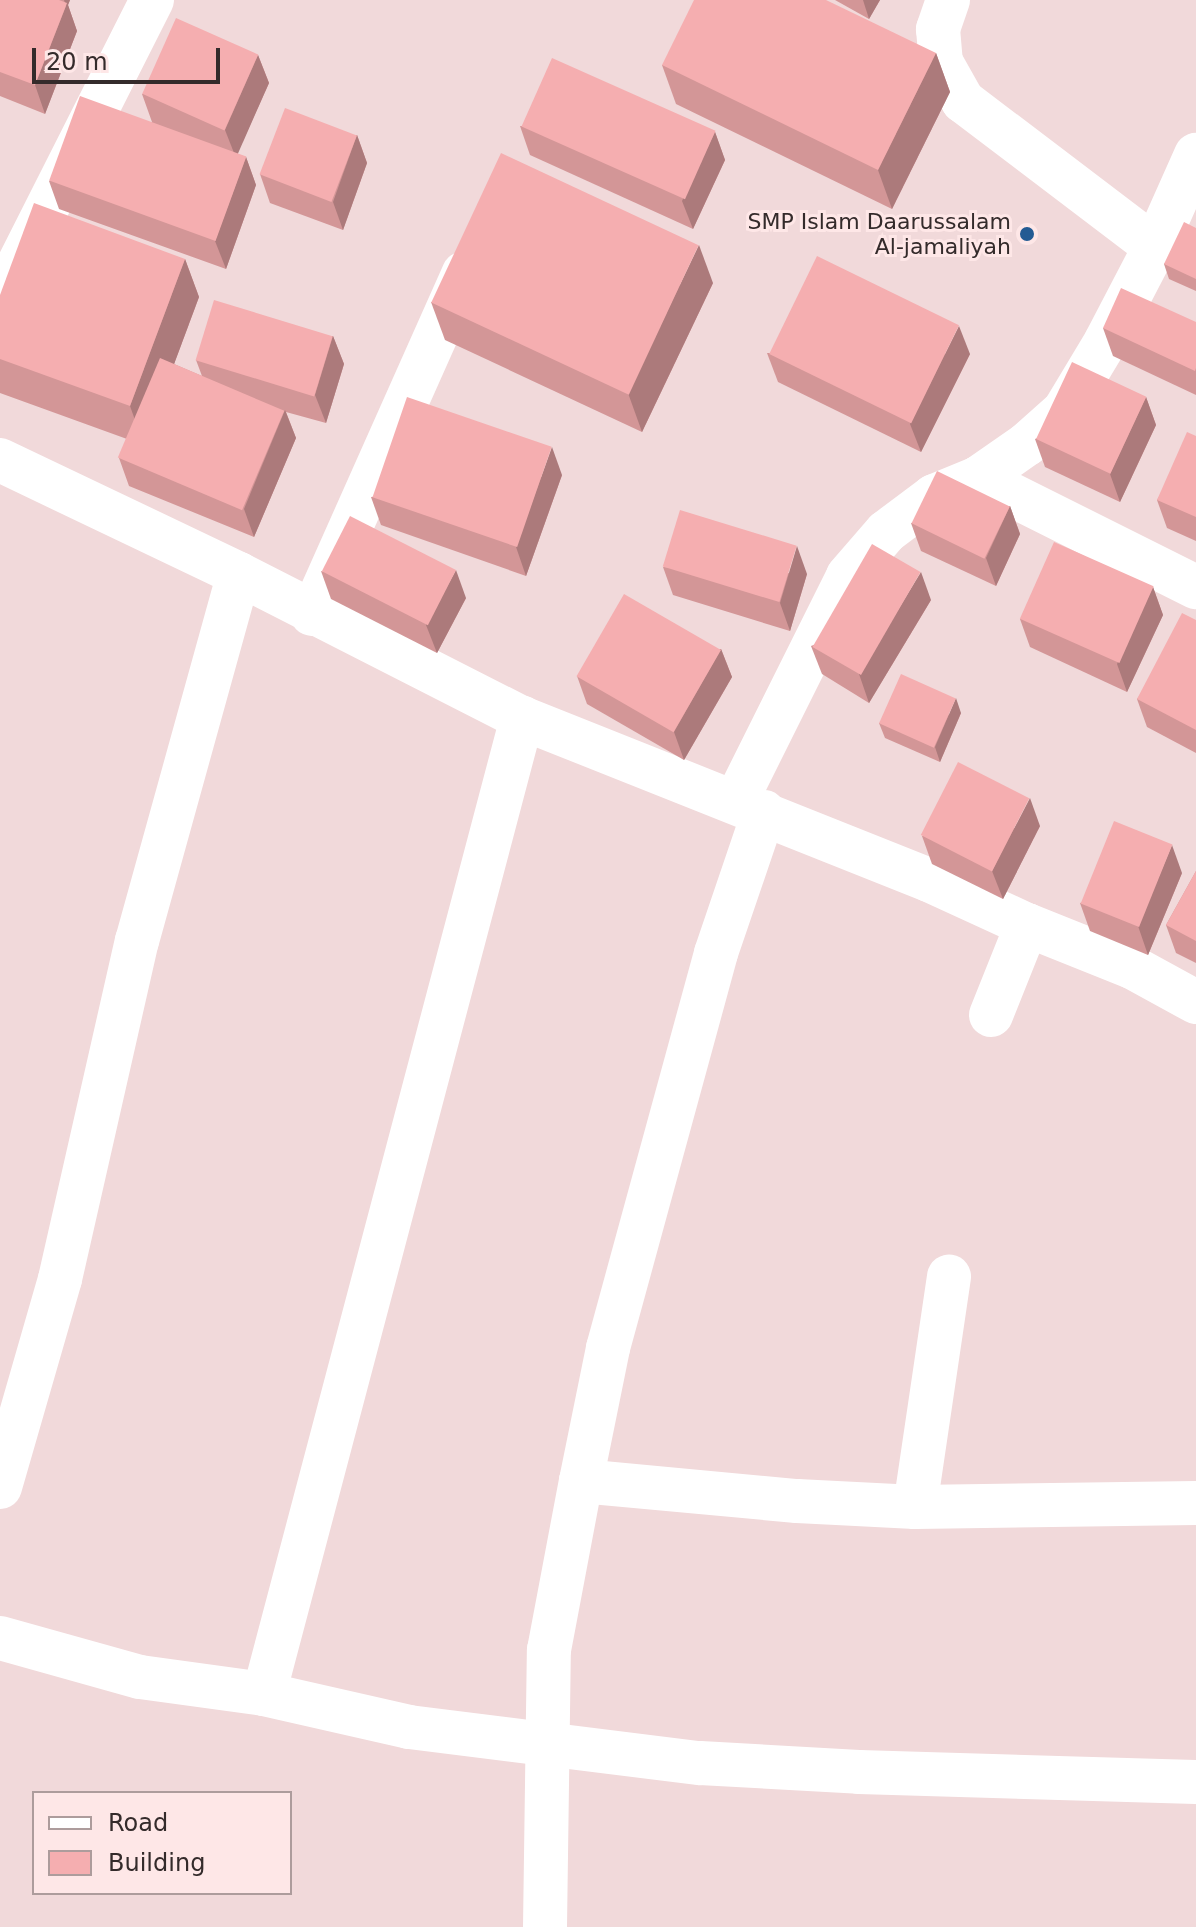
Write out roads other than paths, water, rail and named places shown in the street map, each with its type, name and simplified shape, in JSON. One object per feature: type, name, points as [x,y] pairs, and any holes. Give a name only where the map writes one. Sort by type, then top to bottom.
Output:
[{"type":"street","points":[[0,301],[152,0]]},
{"type":"street","points":[[948,0],[938,29],[941,62],[963,101],[1155,247]]},
{"type":"street","points":[[545,1927],[549,1650],[608,1348],[716,953],[750,806],[848,576],[886,532],[922,505],[978,478],[1027,444],[1064,411],[1106,341],[1155,247],[1196,155]]},
{"type":"street","points":[[312,614],[479,240]]},
{"type":"street","points":[[0,460],[239,574],[312,614],[522,718],[750,806],[929,880],[1027,925],[1132,967],[1196,1002]]},
{"type":"street","points":[[978,478],[1196,587]]},
{"type":"street","points":[[0,1487],[60,1279],[137,941],[239,574]]},
{"type":"street","points":[[264,1694],[522,718]]},
{"type":"street","points":[[991,1015],[1027,925]]},
{"type":"street","points":[[915,1507],[949,1276]]},
{"type":"street","points":[[581,1481],[797,1501],[915,1507],[1196,1503]]},
{"type":"street","points":[[0,1638],[140,1677],[264,1694],[409,1727],[700,1763],[859,1772],[1196,1782]]},
{"type":"place","name":"SMP Islam Daarussalam Al-jamaliyah","points":[[1027,234]]}]
